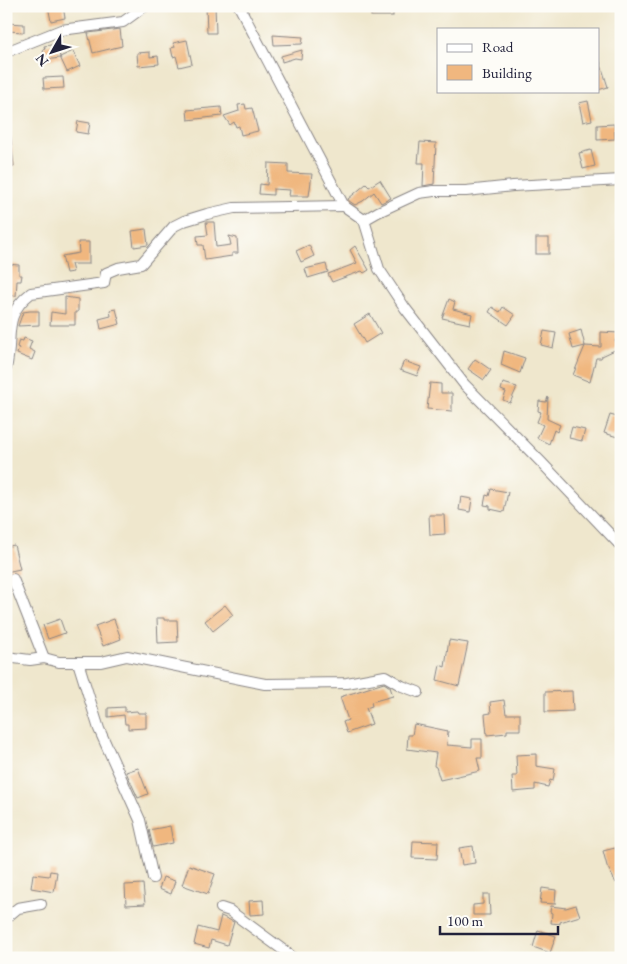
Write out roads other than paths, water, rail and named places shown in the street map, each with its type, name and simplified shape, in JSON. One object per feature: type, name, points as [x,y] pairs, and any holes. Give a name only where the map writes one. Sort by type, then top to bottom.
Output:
[{"type":"street","points":[[6,52],[61,30],[123,22],[145,6]]},
{"type":"street","points":[[239,6],[344,206],[364,220],[378,269],[405,308],[464,384],[621,546]]},
{"type":"street","points":[[364,220],[418,193],[621,180]]},
{"type":"street","points":[[6,368],[9,334],[14,310],[31,293],[104,283],[106,273],[118,268],[141,264],[174,226],[207,214],[234,208],[344,206]]},
{"type":"street","points":[[6,582],[13,579],[44,658]]},
{"type":"street","points":[[6,657],[30,660],[44,658],[59,662],[100,662],[127,656],[265,684],[348,683],[385,676],[402,686],[418,692]]},
{"type":"street","points":[[78,662],[99,729],[140,820],[153,878]]},
{"type":"street","points":[[6,918],[18,908],[41,904]]},
{"type":"street","points":[[221,908],[230,911],[290,955],[291,958]]}]
